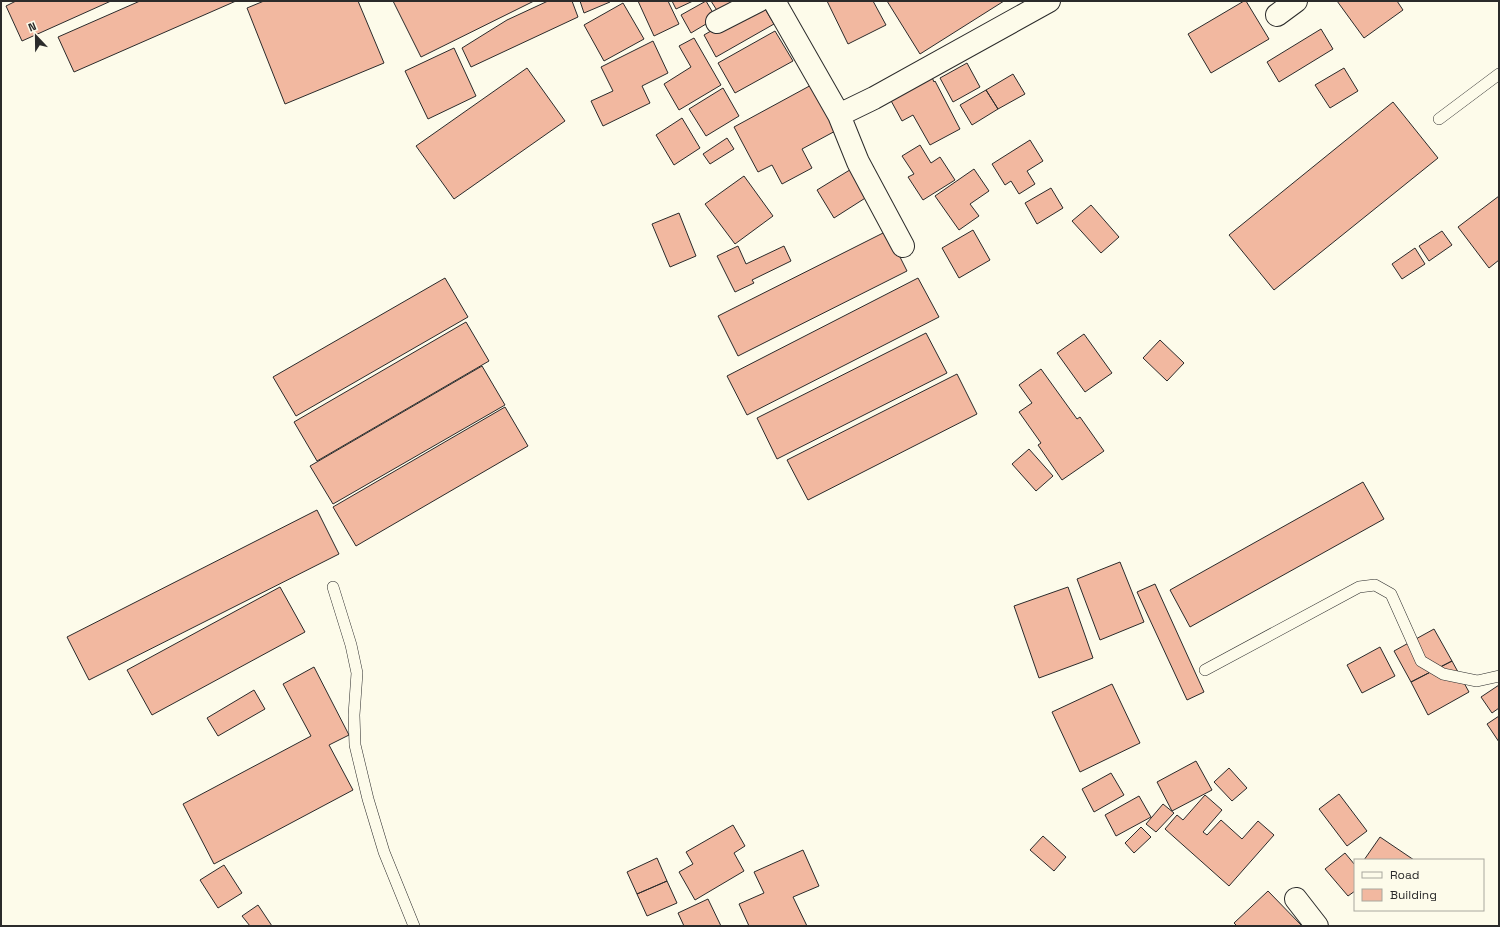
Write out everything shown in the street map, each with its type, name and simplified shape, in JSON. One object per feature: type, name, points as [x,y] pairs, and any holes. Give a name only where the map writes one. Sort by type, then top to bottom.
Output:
[{"type":"street","points":[[717,22],[758,1]]},
{"type":"street","points":[[774,1],[839,115],[858,162],[903,246]]},
{"type":"street","points":[[839,115],[874,98],[1049,1]]},
{"type":"street","points":[[1277,15],[1296,1]]},
{"type":"street","points":[[1296,900],[1317,926]]},
{"type":"lane","points":[[1439,119],[1499,74]]},
{"type":"lane","points":[[1205,670],[1359,587],[1375,584],[1391,594],[1421,661],[1443,674],[1477,681],[1499,676]]},
{"type":"lane","points":[[333,587],[351,644],[357,673],[354,715],[356,753],[384,852],[414,926]]},
{"type":"building","points":[[16,1],[111,1],[22,41],[6,6]]},
{"type":"building","points":[[140,1],[236,1],[74,72],[58,37]]},
{"type":"building","points":[[264,1],[358,1],[384,63],[285,104],[247,8]]},
{"type":"building","points":[[393,1],[534,1],[421,57]]},
{"type":"building","points":[[548,1],[572,1],[578,17],[471,67],[462,48],[507,20]]},
{"type":"building","points":[[580,1],[610,1],[610,2],[584,13]]},
{"type":"building","points":[[638,1],[668,1],[679,24],[654,36]]},
{"type":"building","points":[[672,1],[693,1],[676,9]]},
{"type":"building","points":[[706,1],[716,18],[691,33],[681,15]]},
{"type":"building","points":[[711,1],[736,1],[718,12]]},
{"type":"building","points":[[827,1],[873,1],[886,25],[848,44]]},
{"type":"building","points":[[887,1],[1004,1],[920,54]]},
{"type":"building","points":[[1246,1],[1269,39],[1211,73],[1188,34]]},
{"type":"building","points":[[1337,1],[1397,1],[1403,10],[1364,38]]},
{"type":"building","points":[[761,2],[774,24],[716,57],[704,35]]},
{"type":"building","points":[[623,3],[644,39],[604,61],[584,25]]},
{"type":"building","points":[[1321,29],[1333,49],[1279,82],[1267,62]]},
{"type":"building","points":[[775,31],[793,61],[735,93],[718,63]]},
{"type":"building","points":[[694,38],[721,85],[679,110],[664,84],[691,67],[679,46]]},
{"type":"building","points":[[653,41],[668,73],[642,86],[650,103],[603,126],[591,101],[613,91],[601,67]]},
{"type":"building","points":[[454,48],[476,96],[428,119],[405,71]]},
{"type":"building","points":[[967,63],[980,87],[953,102],[940,78]]},
{"type":"building","points":[[527,68],[565,121],[454,199],[416,146]]},
{"type":"building","points":[[1344,68],[1358,91],[1330,108],[1315,85]]},
{"type":"building","points":[[1013,74],[1025,94],[998,109],[986,90]]},
{"type":"building","points":[[931,75],[960,129],[930,145],[913,115],[902,121],[889,97]]},
{"type":"building","points":[[815,83],[839,129],[802,149],[812,168],[782,184],[772,165],[758,172],[734,127]]},
{"type":"building","points":[[723,88],[739,116],[706,136],[689,109]]},
{"type":"building","points":[[986,90],[998,109],[972,125],[960,105]]},
{"type":"building","points":[[1393,102],[1438,158],[1274,290],[1229,235]]},
{"type":"building","points":[[682,118],[700,148],[674,165],[656,135]]},
{"type":"building","points":[[727,138],[734,149],[710,164],[703,154]]},
{"type":"building","points":[[1030,140],[1043,161],[1027,171],[1035,184],[1019,194],[1011,181],[1005,185],[992,164]]},
{"type":"building","points":[[920,145],[931,163],[940,157],[955,180],[923,200],[908,177],[914,174],[902,156]]},
{"type":"building","points":[[853,168],[870,195],[834,218],[817,190]]},
{"type":"building","points":[[974,169],[989,191],[970,204],[979,216],[959,230],[935,196]]},
{"type":"building","points":[[744,176],[773,216],[735,244],[705,204]]},
{"type":"building","points":[[1051,188],[1063,208],[1037,224],[1025,203]]},
{"type":"building","points":[[1499,196],[1499,260],[1489,268],[1458,227]]},
{"type":"building","points":[[1091,205],[1119,237],[1101,253],[1072,221]]},
{"type":"building","points":[[679,213],[696,256],[670,267],[652,224]]},
{"type":"building","points":[[973,230],[990,260],[959,278],[942,248]]},
{"type":"building","points":[[887,231],[907,271],[738,356],[718,316]]},
{"type":"building","points":[[1442,231],[1452,245],[1429,261],[1419,246]]},
{"type":"building","points":[[738,246],[746,264],[784,246],[791,261],[752,280],[754,283],[735,292],[717,256]]},
{"type":"building","points":[[1415,248],[1425,264],[1402,279],[1392,264]]},
{"type":"building","points":[[445,278],[468,317],[296,416],[273,377]]},
{"type":"building","points":[[918,278],[939,317],[747,415],[727,376]]},
{"type":"building","points":[[466,322],[489,361],[317,461],[294,422]]},
{"type":"building","points":[[926,333],[947,373],[777,459],[757,418]]},
{"type":"building","points":[[1084,334],[1112,373],[1085,392],[1057,353]]},
{"type":"building","points":[[1160,340],[1184,363],[1167,381],[1143,358]]},
{"type":"building","points":[[482,366],[505,405],[333,504],[310,466]]},
{"type":"building","points":[[1041,369],[1077,419],[1080,417],[1104,451],[1062,480],[1038,445],[1041,443],[1019,412],[1032,403],[1019,385]]},
{"type":"building","points":[[957,374],[977,414],[808,500],[787,460]]},
{"type":"building","points":[[505,407],[528,446],[356,546],[333,507]]},
{"type":"building","points":[[1029,449],[1053,476],[1036,491],[1012,464]]},
{"type":"building","points":[[1363,482],[1384,519],[1190,627],[1170,590]]},
{"type":"building","points":[[317,510],[339,554],[89,680],[67,637]]},
{"type":"building","points":[[1120,562],[1144,622],[1100,640],[1077,579]]},
{"type":"building","points":[[1155,584],[1204,692],[1187,700],[1137,592]]},
{"type":"building","points":[[280,587],[305,632],[152,715],[127,670]]},
{"type":"building","points":[[1068,587],[1093,658],[1039,678],[1014,606]]},
{"type":"building","points":[[1434,629],[1452,661],[1411,682],[1394,651]]},
{"type":"building","points":[[1380,647],[1395,676],[1362,693],[1347,665]]},
{"type":"building","points":[[1452,661],[1469,692],[1428,715],[1411,682]]},
{"type":"building","points":[[314,667],[349,735],[329,745],[353,790],[214,864],[183,804],[311,736],[283,684]]},
{"type":"building","points":[[1112,684],[1140,743],[1080,772],[1052,712]]},
{"type":"building","points":[[1499,685],[1499,708],[1492,713],[1481,697]]},
{"type":"building","points":[[254,690],[265,709],[218,736],[207,718]]},
{"type":"building","points":[[1499,716],[1499,742],[1487,724]]},
{"type":"building","points":[[1196,761],[1212,790],[1172,811],[1157,782]]},
{"type":"building","points":[[1229,768],[1247,788],[1232,801],[1214,782]]},
{"type":"building","points":[[1111,773],[1124,795],[1094,812],[1082,789]]},
{"type":"building","points":[[1339,794],[1367,831],[1347,846],[1319,809]]},
{"type":"building","points":[[1205,795],[1222,810],[1203,832],[1207,835],[1221,820],[1242,839],[1258,821],[1274,835],[1229,886],[1165,829],[1177,815],[1183,820]]},
{"type":"building","points":[[1139,796],[1151,817],[1116,836],[1105,815]]},
{"type":"building","points":[[1163,804],[1174,813],[1156,832],[1146,824]]},
{"type":"building","points":[[733,825],[745,846],[734,853],[744,871],[695,900],[679,872],[693,864],[686,852]]},
{"type":"building","points":[[1141,827],[1151,837],[1134,853],[1125,843]]},
{"type":"building","points":[[1043,836],[1066,857],[1054,871],[1030,850]]},
{"type":"building","points":[[1380,837],[1413,859],[1365,859]]},
{"type":"building","points":[[803,850],[819,886],[793,897],[807,926],[749,926],[739,904],[764,893],[754,872]]},
{"type":"building","points":[[1345,853],[1354,864],[1354,892],[1348,896],[1325,869]]},
{"type":"building","points":[[657,858],[667,881],[637,894],[627,872]]},
{"type":"building","points":[[224,865],[242,893],[218,908],[200,880]]},
{"type":"building","points":[[667,881],[677,903],[647,916],[637,894]]},
{"type":"building","points":[[1268,891],[1302,926],[1237,926],[1234,923]]},
{"type":"building","points":[[708,899],[721,926],[684,926],[678,913]]},
{"type":"building","points":[[258,905],[272,926],[250,926],[242,916]]}]
